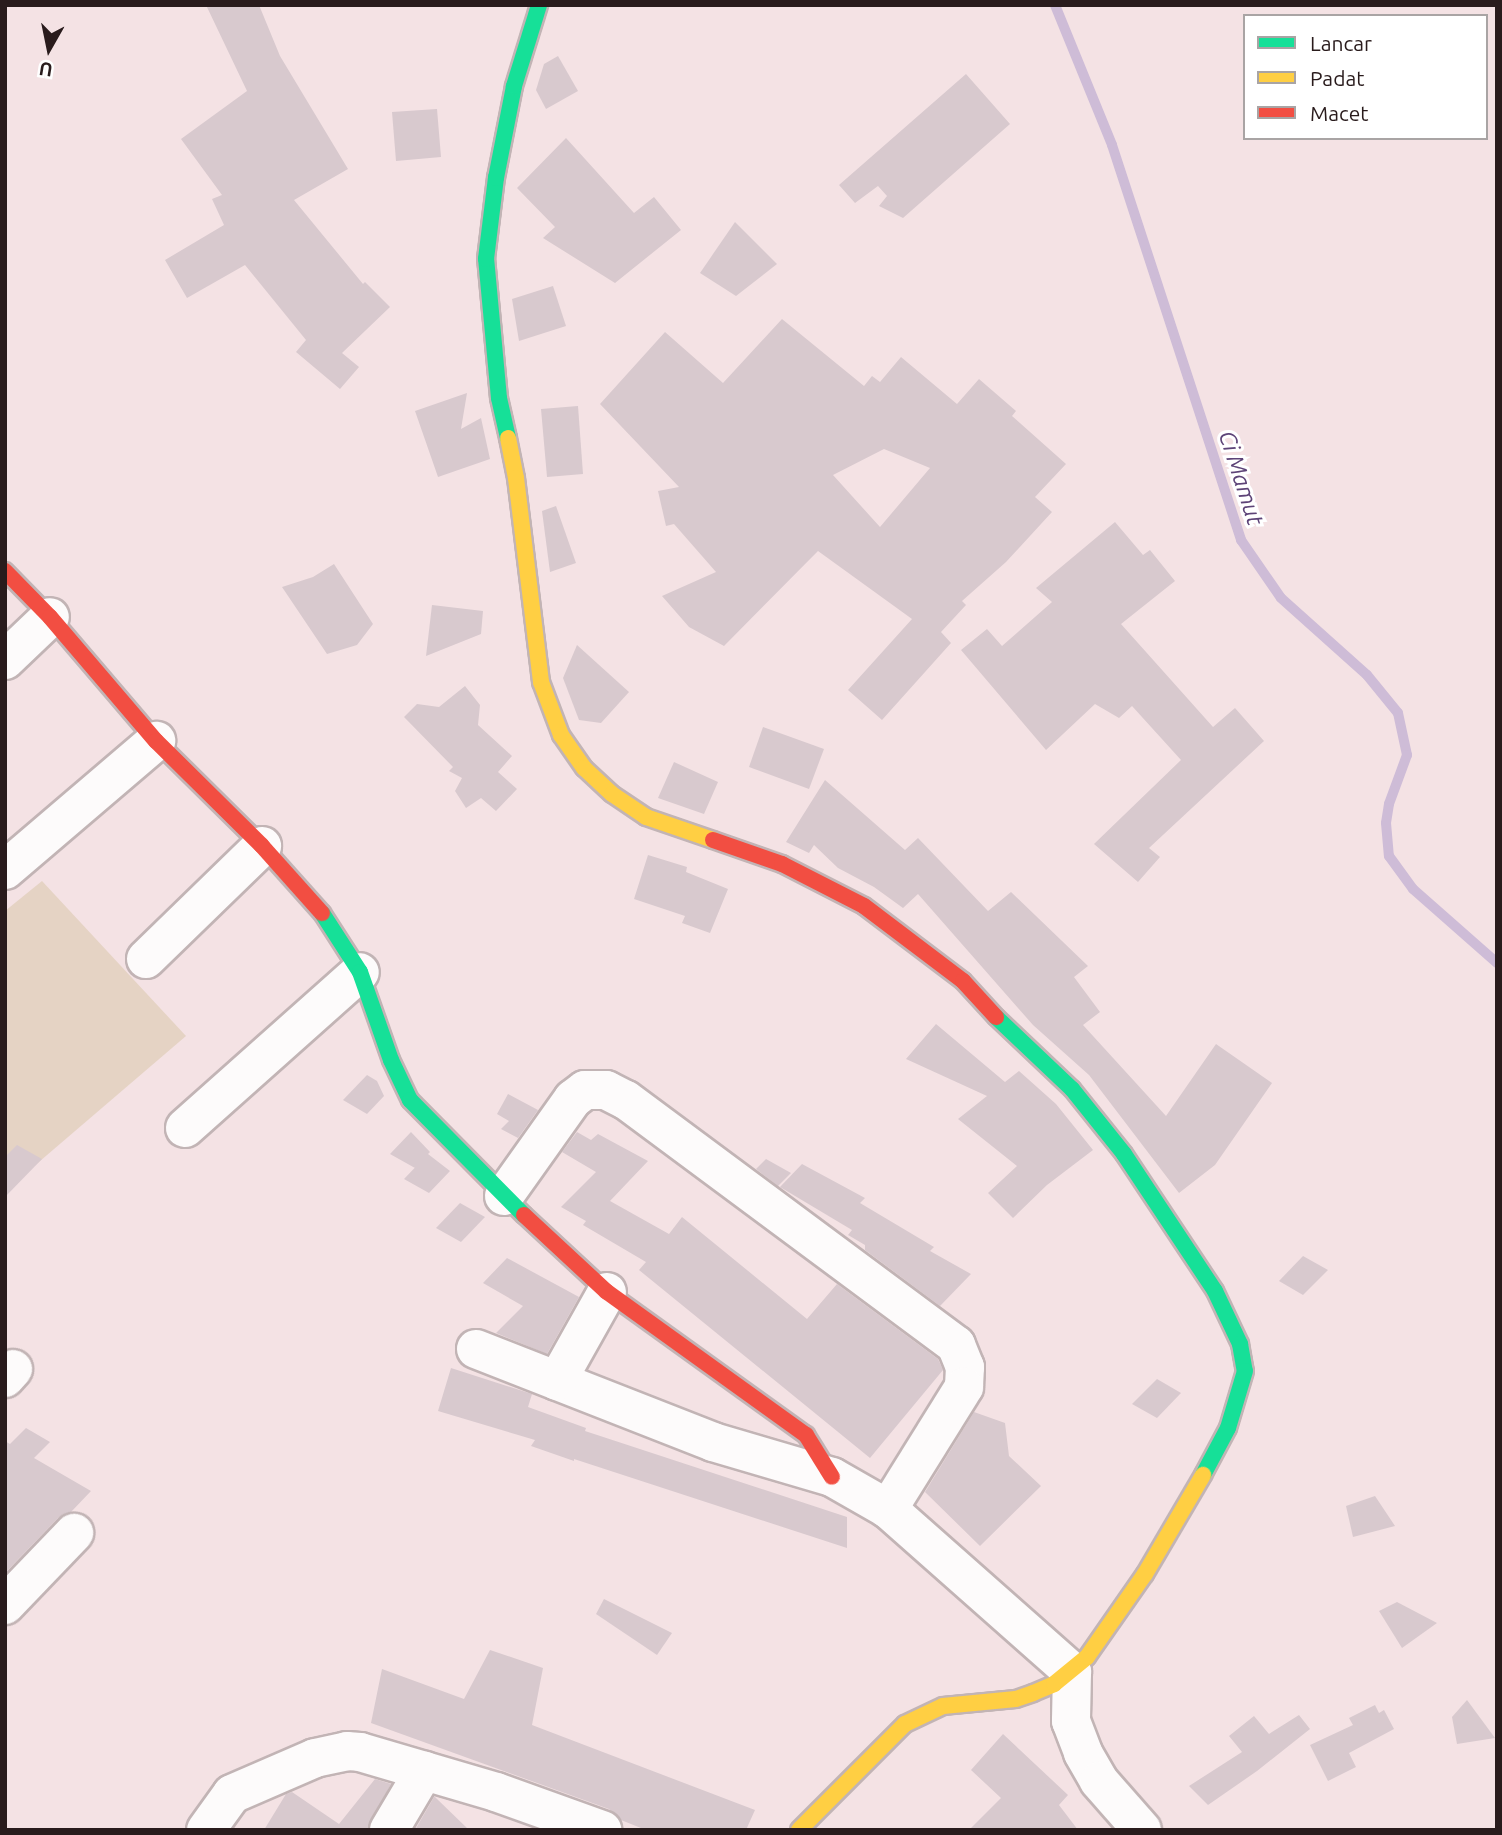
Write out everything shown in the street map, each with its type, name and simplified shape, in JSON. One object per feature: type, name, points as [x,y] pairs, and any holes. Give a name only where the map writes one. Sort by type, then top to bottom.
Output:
[{"type":"street","points":[[539,5],[514,86],[496,178],[486,259],[499,398],[516,478],[541,682],[561,734],[584,768],[612,794],[646,817],[782,864],[852,900],[963,981],[1018,1041],[1072,1089],[1124,1154],[1215,1291],[1240,1344],[1245,1371],[1232,1418],[1220,1445],[1145,1574],[1087,1657],[1055,1684],[1016,1699],[943,1706],[905,1724],[799,1830]]},
{"type":"street","points":[[5,571],[50,617],[156,741],[262,846],[330,922],[360,972],[391,1060],[410,1100],[558,1250],[607,1292],[806,1435],[832,1477]]},
{"type":"street","points":[[5,660],[50,617]]},
{"type":"street","points":[[5,870],[156,741]]},
{"type":"street","points":[[146,959],[262,846]]},
{"type":"street","points":[[185,1128],[360,972]]},
{"type":"street","points":[[505,1196],[573,1099],[585,1090],[606,1090],[626,1100],[956,1345],[965,1367],[964,1387],[888,1509]]},
{"type":"street","points":[[557,1381],[607,1292]]},
{"type":"street","points":[[476,1349],[713,1442],[832,1477],[888,1509],[1072,1672],[1071,1721],[1083,1753],[1099,1781],[1142,1830]]},
{"type":"street","points":[[5,1605],[74,1533]]},
{"type":"street","points":[[206,1830],[232,1794],[337,1752],[360,1752],[424,1771],[579,1826]]},
{"type":"street","points":[[390,1830],[424,1771]]},
{"type":"shaded area","points":[[42,881],[186,1036],[5,1191],[5,911]]},
{"type":"building","points":[[206,5],[259,5],[280,56],[348,169],[294,200],[363,284],[365,282],[390,307],[342,353],[359,367],[340,389],[296,352],[306,340],[245,265],[187,298],[165,260],[224,225],[212,199],[222,195],[181,139],[247,91]]},
{"type":"building","points":[[558,56],[578,91],[546,109],[536,90],[544,64]]},
{"type":"building","points":[[966,74],[1010,124],[903,218],[879,206],[887,196],[878,186],[855,203],[839,185]]},
{"type":"building","points":[[437,109],[441,157],[396,161],[392,112]]},
{"type":"building","points":[[566,138],[634,213],[654,197],[681,230],[615,283],[543,238],[555,227],[517,188]]},
{"type":"building","points":[[735,222],[777,264],[736,296],[700,273]]},
{"type":"building","points":[[553,286],[566,326],[519,341],[512,299]]},
{"type":"building","points":[[782,319],[864,386],[872,376],[880,382],[901,357],[957,404],[979,379],[1016,411],[1012,416],[1066,464],[1035,497],[1052,512],[1006,562],[962,601],[966,605],[941,632],[951,643],[882,720],[848,690],[912,619],[818,551],[724,646],[689,627],[662,596],[716,572],[674,524],[666,526],[658,491],[679,487],[600,404],[665,332],[723,383]],"holes":[[[884,449],[930,468],[880,527],[833,475]]]},
{"type":"building","points":[[467,393],[461,429],[481,418],[490,459],[438,477],[415,411]]},
{"type":"building","points":[[578,406],[583,474],[547,477],[541,409]]},
{"type":"building","points":[[556,506],[576,563],[550,572],[542,511]]},
{"type":"building","points":[[1115,522],[1143,555],[1150,550],[1175,581],[1121,624],[1213,727],[1235,708],[1264,741],[1149,848],[1160,857],[1138,882],[1094,844],[1181,760],[1132,706],[1119,718],[1095,704],[1046,750],[961,650],[987,629],[1002,646],[1052,602],[1036,588]]},
{"type":"building","points":[[334,564],[373,624],[357,645],[327,654],[282,587],[313,577]]},
{"type":"building","points":[[432,605],[483,611],[481,634],[426,656]]},
{"type":"building","points":[[577,645],[629,692],[601,723],[579,720],[563,678]]},
{"type":"building","points":[[465,686],[480,705],[478,725],[512,756],[498,772],[517,789],[496,811],[481,798],[466,808],[455,791],[462,778],[449,771],[453,767],[404,717],[417,704],[439,707]]},
{"type":"building","points":[[763,727],[824,749],[809,789],[749,767]]},
{"type":"building","points":[[674,762],[718,782],[704,814],[658,798]]},
{"type":"building","points":[[825,780],[905,850],[918,838],[988,911],[1011,892],[1088,966],[1074,977],[1100,1012],[1083,1025],[1166,1116],[1216,1044],[1272,1083],[1215,1165],[1179,1193],[1089,1075],[1033,1025],[918,894],[903,908],[874,887],[838,868],[814,845],[809,853],[786,842]]},
{"type":"building","points":[[648,855],[687,867],[686,872],[728,889],[710,933],[682,923],[685,916],[634,899]]},
{"type":"building","points":[[936,1024],[1005,1082],[1019,1071],[1056,1104],[1093,1150],[1047,1185],[1013,1218],[988,1193],[1017,1166],[958,1119],[987,1096],[906,1059]]},
{"type":"building","points":[[367,1075],[377,1081],[384,1096],[367,1114],[343,1100]]},
{"type":"building","points":[[508,1094],[538,1110],[518,1138],[501,1129],[509,1121],[497,1114]]},
{"type":"building","points":[[411,1132],[430,1152],[428,1154],[450,1171],[429,1193],[404,1179],[415,1168],[390,1154]]},
{"type":"building","points":[[577,1132],[591,1140],[598,1134],[648,1161],[610,1201],[669,1234],[682,1217],[807,1319],[837,1284],[938,1359],[943,1370],[870,1458],[639,1270],[646,1262],[583,1225],[586,1221],[561,1207],[596,1172],[562,1152]]},
{"type":"building","points":[[17,1145],[42,1159],[5,1197],[5,1157]]},
{"type":"building","points":[[766,1159],[791,1173],[778,1186],[756,1169]]},
{"type":"building","points":[[802,1164],[865,1198],[860,1203],[934,1247],[930,1251],[971,1274],[940,1306],[865,1250],[865,1245],[848,1235],[852,1230],[780,1187]]},
{"type":"building","points":[[460,1203],[485,1217],[461,1242],[436,1228]]},
{"type":"building","points":[[1303,1256],[1328,1270],[1303,1295],[1279,1281]]},
{"type":"building","points":[[507,1258],[579,1297],[547,1354],[496,1333],[523,1306],[483,1283]]},
{"type":"building","points":[[451,1368],[532,1394],[528,1407],[586,1428],[585,1431],[847,1517],[847,1548],[574,1461],[531,1446],[535,1440],[438,1411]]},
{"type":"building","points":[[1157,1379],[1181,1393],[1157,1418],[1132,1404]]},
{"type":"building","points":[[974,1412],[1005,1423],[1009,1456],[1041,1486],[980,1546],[925,1492]]},
{"type":"building","points":[[26,1428],[50,1442],[34,1458],[91,1491],[71,1512],[58,1518],[5,1573],[5,1441],[10,1444]]},
{"type":"building","points":[[1375,1496],[1395,1526],[1353,1537],[1346,1506]]},
{"type":"building","points":[[604,1599],[672,1633],[657,1655],[596,1614]]},
{"type":"building","points":[[1397,1602],[1437,1623],[1402,1648],[1379,1611]]},
{"type":"building","points":[[490,1650],[543,1668],[532,1725],[755,1810],[746,1830],[646,1830],[621,1820],[609,1809],[371,1723],[382,1669],[464,1699]]},
{"type":"building","points":[[1467,1700],[1495,1738],[1457,1744],[1452,1717]]},
{"type":"building","points":[[1375,1705],[1379,1713],[1384,1710],[1394,1729],[1349,1753],[1356,1767],[1328,1781],[1310,1745],[1353,1725],[1349,1718]]},
{"type":"building","points":[[1299,1715],[1310,1729],[1208,1805],[1189,1786],[1242,1752],[1229,1736],[1254,1716],[1269,1734]]},
{"type":"building","points":[[1003,1734],[1068,1795],[1059,1805],[1078,1830],[969,1830],[1001,1798],[971,1770]]},
{"type":"building","points":[[375,1779],[391,1784],[367,1830],[264,1830],[286,1794],[292,1792],[339,1824]]},
{"type":"building","points":[[435,1797],[469,1830],[415,1830]]},
{"type":"waterway","name":"Ci Mamut","points":[[1055,5],[1112,145],[1241,540],[1281,598],[1367,675],[1398,713],[1407,755],[1389,804],[1386,823],[1389,856],[1413,889],[1497,963]]},
{"type":"traffic: fast","points":[[508,438],[499,398],[486,259],[496,178],[514,86],[539,5]]},
{"type":"traffic: fast","points":[[322,913],[360,972],[391,1060],[410,1100],[524,1215]]},
{"type":"traffic: fast","points":[[996,1017],[1072,1089],[1124,1154],[1215,1291],[1240,1344],[1245,1371],[1228,1428],[1203,1475]]},
{"type":"traffic: slow","points":[[508,438],[516,478],[541,682],[561,735],[584,768],[612,794],[646,817],[713,840]]},
{"type":"traffic: slow","points":[[799,1830],[905,1724],[943,1706],[1016,1699],[1033,1693],[1054,1684],[1087,1657],[1145,1574],[1203,1475]]},
{"type":"traffic: jam","points":[[5,571],[50,617],[156,741],[262,846],[322,913]]},
{"type":"traffic: jam","points":[[713,840],[782,864],[864,906],[963,981],[996,1017]]},
{"type":"traffic: jam","points":[[524,1215],[607,1292],[806,1435],[832,1477]]}]
